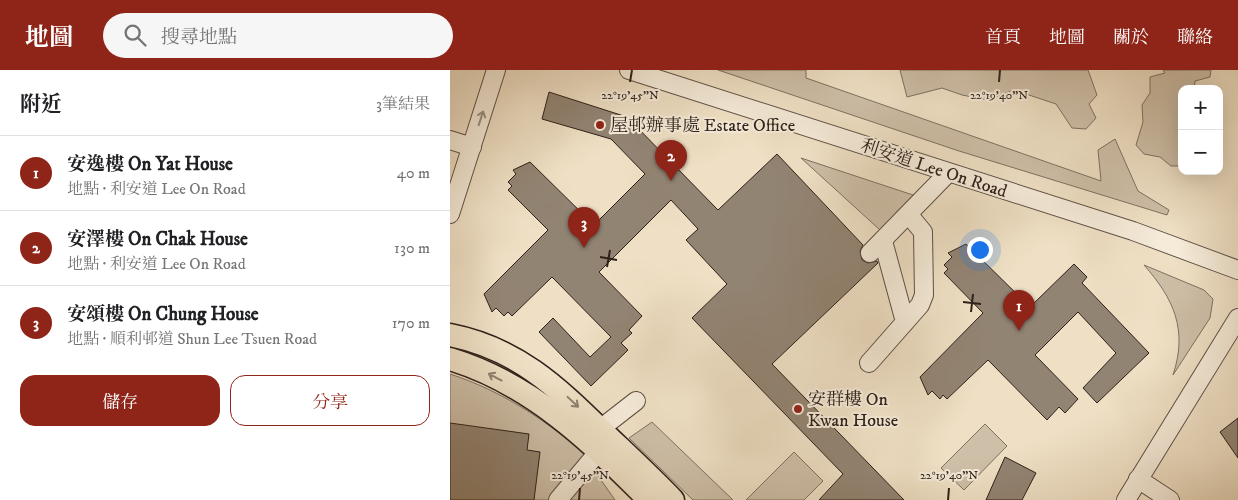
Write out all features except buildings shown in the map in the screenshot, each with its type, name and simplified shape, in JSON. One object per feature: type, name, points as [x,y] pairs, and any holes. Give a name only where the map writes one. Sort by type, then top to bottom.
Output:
[{"type":"main road","points":[[450,334],[493,347],[526,365],[553,384],[673,500]]},
{"type":"main road","points":[[450,359],[491,374],[561,419],[599,451],[649,500]]},
{"type":"street","points":[[450,214],[496,70]]},
{"type":"street","name":"利安道 Lee On Road","points":[[629,70],[948,174],[1133,231],[1238,270]]},
{"type":"street","points":[[450,140],[472,147]]},
{"type":"street","points":[[905,322],[876,247],[948,174]]},
{"type":"street","points":[[869,363],[920,305],[924,294],[923,232],[909,215]]},
{"type":"street","points":[[1126,500],[1238,318]]},
{"type":"street","points":[[600,429],[636,401]]},
{"type":"street","points":[[562,499],[599,451]]},
{"type":"street","points":[[1138,479],[1170,500]]},
{"type":"shaded area","points":[[718,70],[806,70],[806,78],[1101,181],[1098,150],[1115,139],[1138,191],[1169,210],[1167,215],[959,151]]},
{"type":"shaded area","points":[[900,70],[1088,70],[1097,95],[1089,104],[1096,118],[1086,129],[1072,128],[1056,104],[1014,90],[988,100],[962,95],[942,88],[907,97]]},
{"type":"shaded area","points":[[1163,70],[1211,70],[1210,77],[1195,81],[1194,85],[1178,85],[1178,166],[1171,166],[1160,157],[1144,154],[1136,145],[1143,122],[1142,105],[1150,93],[1150,77],[1165,73]]},
{"type":"shaded area","points":[[801,158],[916,196],[880,230]]},
{"type":"shaded area","points":[[1144,265],[1204,290],[1213,299],[1210,318],[1173,375],[1179,344],[1175,316],[1163,290]]},
{"type":"shaded area","points":[[450,374],[505,398],[554,429],[585,454],[576,465],[589,478],[596,473],[615,500],[450,500]]},
{"type":"shaded area","points":[[652,422],[733,500],[693,500],[629,438]]},
{"type":"shaded area","points":[[985,424],[1007,446],[964,490],[941,468]]},
{"type":"shaded area","points":[[794,452],[823,481],[804,500],[746,500]]},
{"type":"place","name":"屋邨辦事處 Estate Office","points":[[600,125]]},
{"type":"place","name":"安澤樓 On Chak House","points":[[671,181]]},
{"type":"place","name":"安頌樓 On Chung House","points":[[584,248]]},
{"type":"place","name":"安逸樓 On Yat House","points":[[1019,331]]},
{"type":"place","name":"安群樓 On Kwan House","points":[[798,409]]}]
